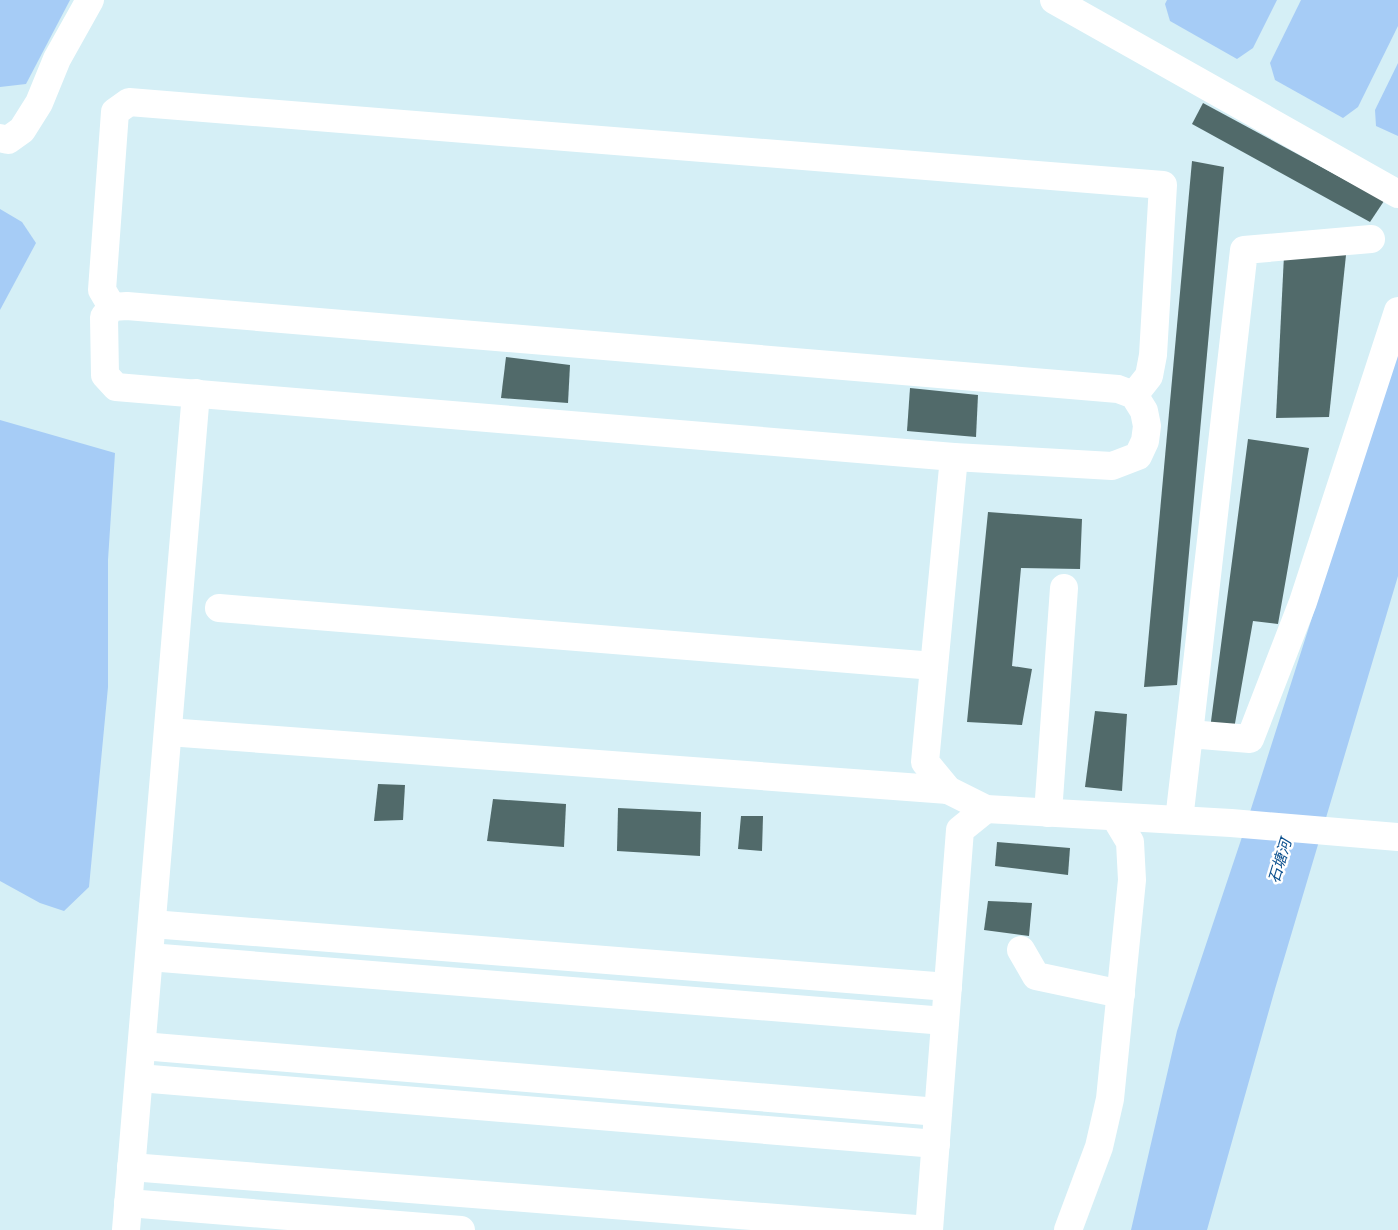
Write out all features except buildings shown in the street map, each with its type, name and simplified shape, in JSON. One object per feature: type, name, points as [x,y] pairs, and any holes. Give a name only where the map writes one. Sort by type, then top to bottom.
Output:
[{"type":"street","points":[[0,138],[8,140],[22,130],[39,103],[57,59],[90,0]]},
{"type":"street","points":[[1054,0],[1398,194]]},
{"type":"street","points":[[112,307],[102,290],[115,112],[128,102],[1163,185],[1154,355],[1149,376],[1134,395]]},
{"type":"street","points":[[1179,820],[1244,250],[1371,239]]},
{"type":"street","points":[[127,306],[1118,389],[1134,395],[1144,411],[1147,426],[1145,441],[1138,456],[1112,466],[954,457],[116,387],[106,375],[104,317],[112,307],[127,306]]},
{"type":"street","points":[[1189,734],[1250,739],[1303,602],[1398,311]]},
{"type":"street","points":[[126,1230],[196,393]]},
{"type":"street","points":[[948,790],[925,762],[954,457]]},
{"type":"street","points":[[1048,813],[1064,588]]},
{"type":"street","points":[[218,608],[934,666]]},
{"type":"street","points":[[168,732],[948,790],[986,809],[1231,823],[1398,837]]},
{"type":"street","points":[[131,1167],[929,1230],[960,830],[986,809]]},
{"type":"street","points":[[1068,1230],[1098,1147],[1110,1099],[1132,880],[1130,842],[1115,816]]},
{"type":"street","points":[[152,924],[948,987]]},
{"type":"street","points":[[1021,950],[1036,976],[1121,994]]},
{"type":"street","points":[[149,957],[945,1021]]},
{"type":"street","points":[[142,1046],[938,1112]]},
{"type":"street","points":[[139,1078],[936,1144]]},
{"type":"street","points":[[128,1203],[461,1230]]},
{"type":"water","points":[[0,0],[70,0],[26,84],[0,87]]},
{"type":"water","points":[[1167,0],[1277,0],[1253,48],[1237,59],[1170,21],[1165,4]]},
{"type":"water","points":[[1301,0],[1398,0],[1398,26],[1358,107],[1343,118],[1275,80],[1270,63]]},
{"type":"water","points":[[1398,63],[1398,136],[1376,126],[1375,110]]},
{"type":"water","points":[[0,209],[22,222],[36,243],[0,310]]},
{"type":"water","name":"石塘河","points":[[1398,348],[1398,576],[1275,989],[1207,1230],[1131,1230],[1177,1031],[1243,834]]},
{"type":"water","points":[[0,420],[115,453],[108,560],[108,687],[89,887],[64,911],[40,903],[0,881]]}]
